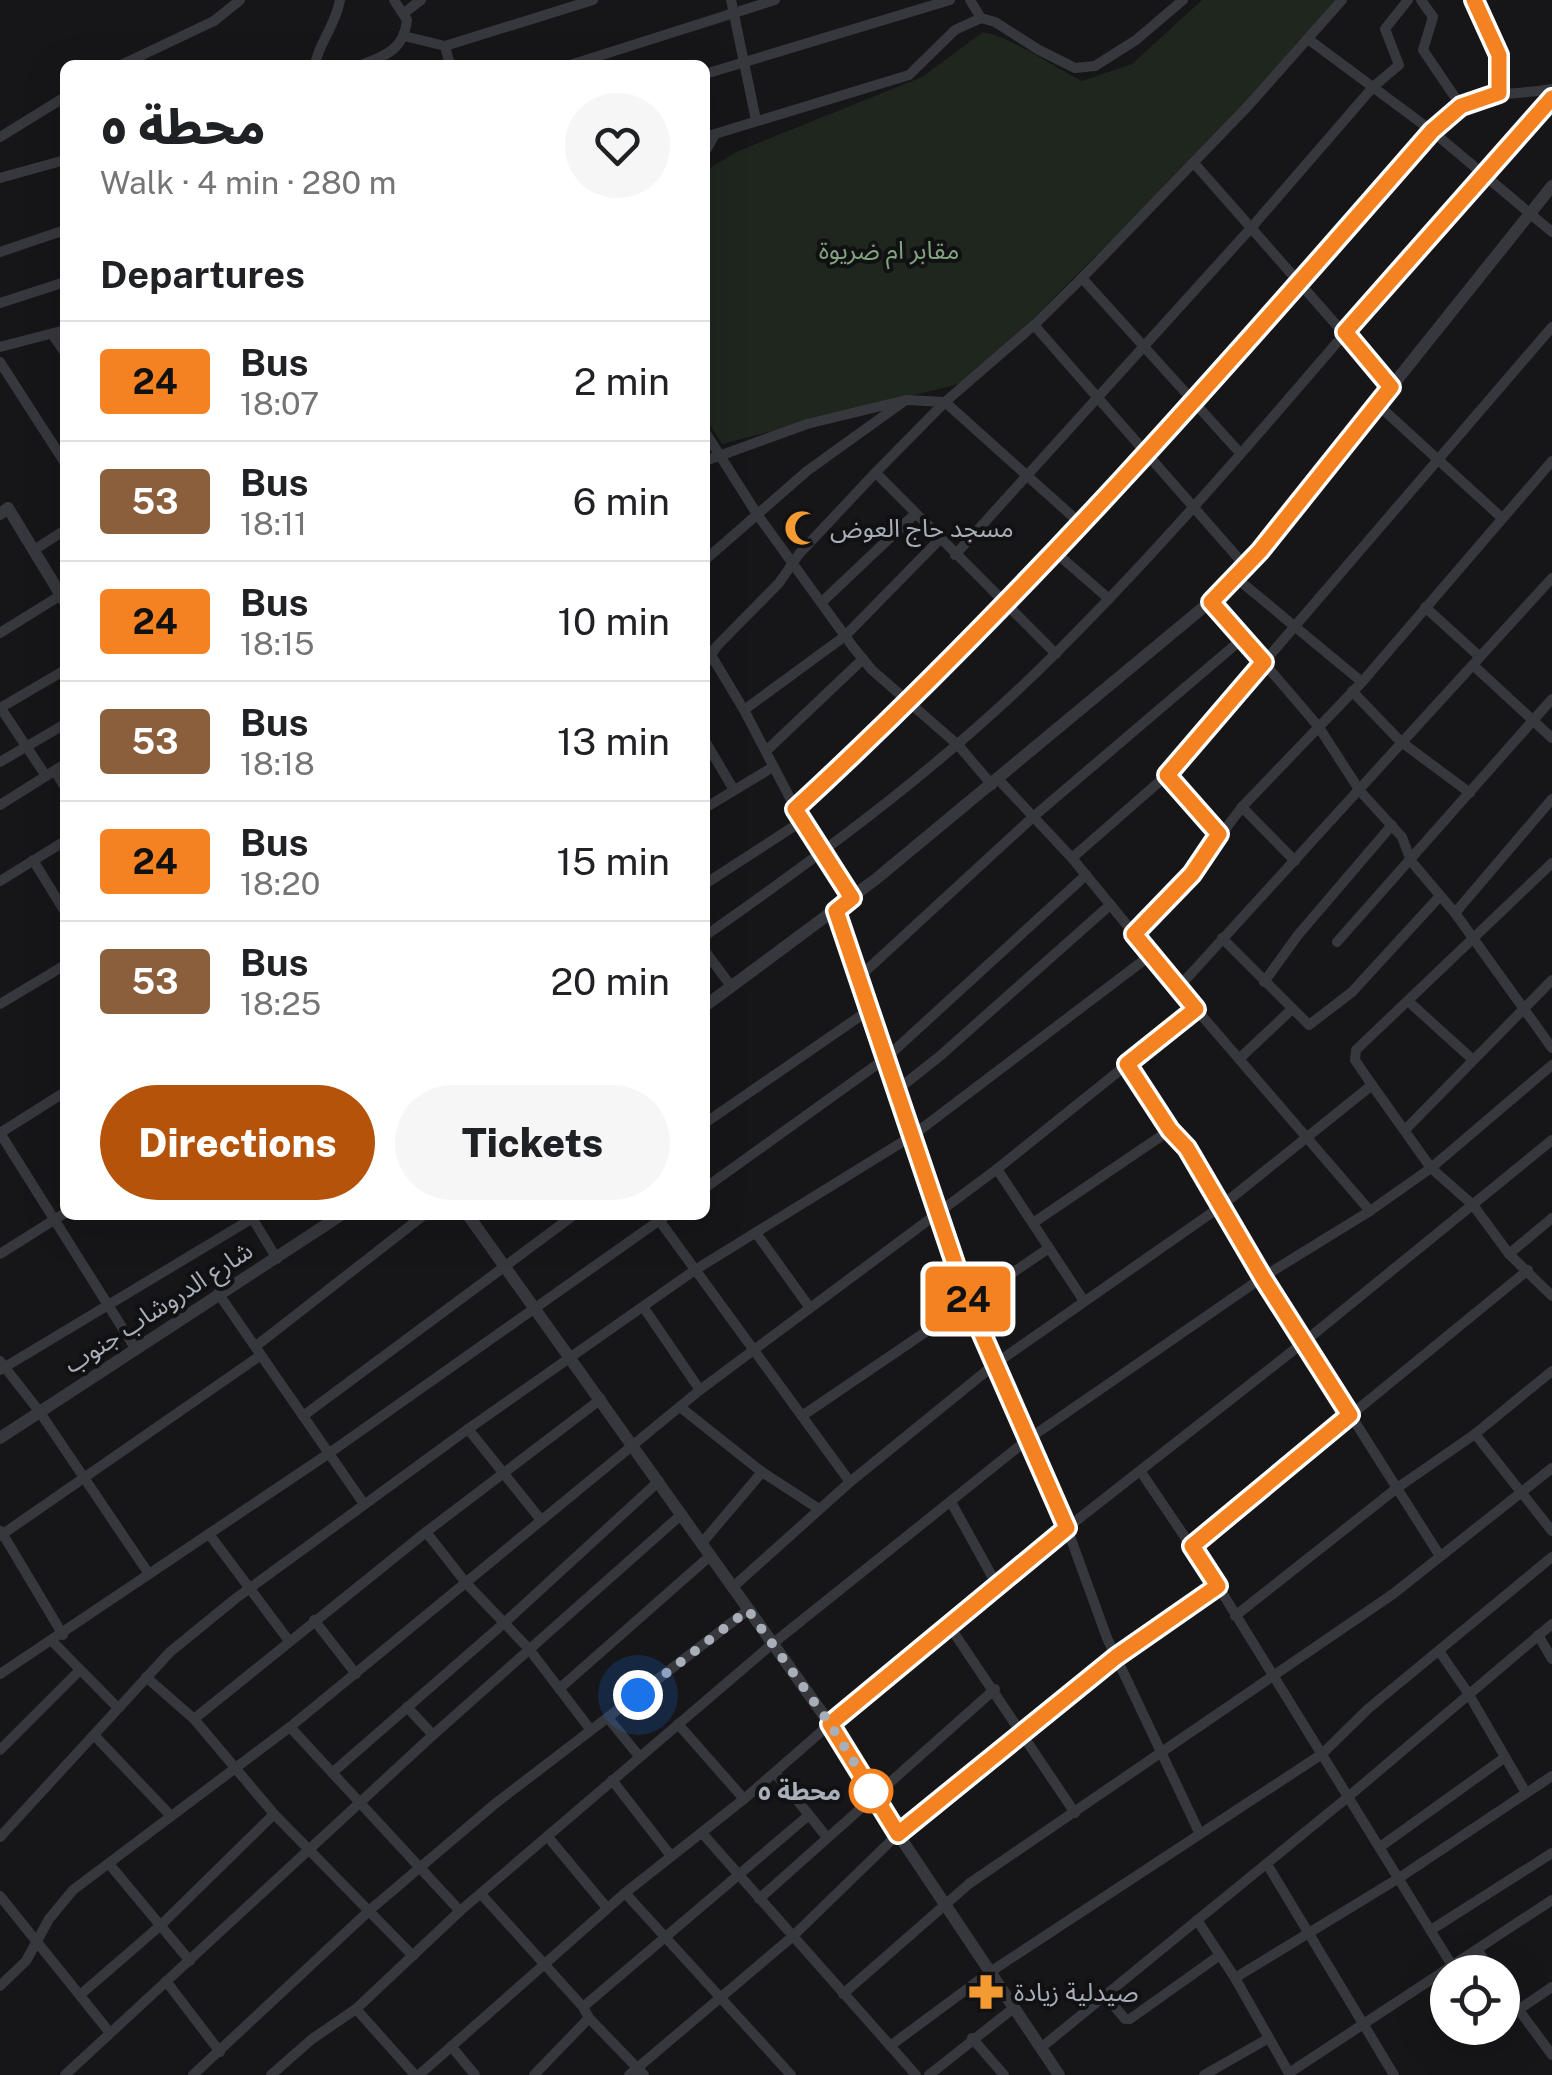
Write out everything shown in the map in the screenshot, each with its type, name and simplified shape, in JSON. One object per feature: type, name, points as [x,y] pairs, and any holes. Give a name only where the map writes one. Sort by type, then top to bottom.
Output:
[{"type":"street","points":[[132,60],[214,20],[240,0]]},
{"type":"street","points":[[316,60],[333,28],[340,0]]},
{"type":"street","points":[[374,60],[392,52],[404,36],[404,14],[394,0]]},
{"type":"street","points":[[404,14],[421,0]]},
{"type":"street","points":[[536,0],[544,14]]},
{"type":"street","points":[[404,36],[444,46],[592,0]]},
{"type":"street","points":[[584,60],[733,6],[775,0]]},
{"type":"street","points":[[710,72],[950,0]]},
{"type":"street","points":[[970,0],[981,18]]},
{"type":"street","points":[[710,659],[721,642],[796,564],[799,554],[876,473],[945,402],[1082,278],[1194,163],[1342,0]]},
{"type":"street","points":[[956,555],[1251,228],[1373,86],[1398,66],[1384,29],[1408,0]]},
{"type":"street","points":[[1421,0],[1433,16],[1423,50],[1461,106]]},
{"type":"street","points":[[1474,0],[1499,55],[1499,93]]},
{"type":"street","points":[[710,136],[909,75],[955,30],[981,18],[1080,70],[1106,61],[1177,2]]},
{"type":"street","points":[[733,6],[756,120]]},
{"type":"street","points":[[1308,39],[1432,131],[1552,232]]},
{"type":"street","points":[[444,46],[448,60]]},
{"type":"street","points":[[795,809],[910,702],[1147,454],[1432,131],[1461,106],[1499,93],[1552,89]]},
{"type":"street","points":[[710,933],[824,853],[958,745],[1056,654],[1195,506],[1552,98]]},
{"type":"street","points":[[0,137],[60,99]]},
{"type":"street","points":[[0,178],[60,161]]},
{"type":"street","points":[[1194,163],[1391,387]]},
{"type":"street","points":[[710,1002],[836,911],[1211,602],[1246,567],[1552,186]]},
{"type":"street","points":[[0,252],[60,232]]},
{"type":"street","points":[[1082,278],[1240,454]]},
{"type":"street","points":[[0,303],[60,284]]},
{"type":"street","points":[[1034,325],[1246,567]]},
{"type":"street","points":[[1072,858],[1167,775],[1552,328]]},
{"type":"street","points":[[0,347],[60,332]]},
{"type":"street","points":[[52,334],[60,346]]},
{"type":"street","points":[[0,362],[60,455]]},
{"type":"street","points":[[710,556],[807,471],[906,400]]},
{"type":"street","points":[[710,458],[806,424],[906,400],[945,402],[1081,524]]},
{"type":"street","points":[[1377,404],[1502,518]]},
{"type":"street","points":[[710,439],[757,514],[863,659],[958,745],[1072,858],[1370,1211]]},
{"type":"street","points":[[1134,934],[1192,874],[1242,807],[1362,682],[1552,461]]},
{"type":"street","points":[[876,473],[1056,654]]},
{"type":"street","points":[[3,506],[60,593]]},
{"type":"street","points":[[822,602],[916,514]]},
{"type":"street","points":[[34,550],[60,533]]},
{"type":"street","points":[[744,710],[846,636],[940,539]]},
{"type":"street","points":[[1054,551],[1109,599]]},
{"type":"street","points":[[1235,578],[1362,682]]},
{"type":"street","points":[[1178,988],[1552,578]]},
{"type":"street","points":[[0,634],[60,600]]},
{"type":"street","points":[[1211,602],[1318,726],[1360,791],[1402,837],[1410,861],[1455,913],[1552,1048]]},
{"type":"street","points":[[1425,607],[1552,738]]},
{"type":"street","points":[[857,978],[1033,818],[1242,639]]},
{"type":"street","points":[[766,751],[863,659]]},
{"type":"street","points":[[710,662],[744,710],[795,809],[852,898]]},
{"type":"street","points":[[0,805],[55,770],[26,747],[0,708],[60,673]]},
{"type":"street","points":[[1352,691],[1400,741],[1470,793]]},
{"type":"street","points":[[1338,942],[1552,699]]},
{"type":"street","points":[[0,762],[60,727]]},
{"type":"street","points":[[710,749],[734,790]]},
{"type":"street","points":[[710,805],[773,768]]},
{"type":"street","points":[[1167,775],[1219,834]]},
{"type":"street","points":[[1455,913],[1552,799]]},
{"type":"street","points":[[1242,807],[1295,861]]},
{"type":"street","points":[[710,881],[802,821]]},
{"type":"street","points":[[1264,982],[1298,935],[1392,825]]},
{"type":"street","points":[[0,881],[60,844]]},
{"type":"street","points":[[33,860],[60,904]]},
{"type":"street","points":[[1552,864],[1356,1050],[1354,1060],[1431,1168],[1473,1205],[1509,1254],[1552,1296]]},
{"type":"street","points":[[710,1184],[886,1058],[1086,875]]},
{"type":"street","points":[[1222,938],[1310,1025],[1352,992],[1440,896]]},
{"type":"street","points":[[897,1090],[1110,905]]},
{"type":"street","points":[[836,911],[968,1302],[1067,1528],[1116,1657],[1199,1832]]},
{"type":"street","points":[[0,1837],[170,1652],[248,1590],[695,1270],[912,1136],[1152,954]]},
{"type":"street","points":[[710,958],[731,986]]},
{"type":"street","points":[[0,1004],[60,967]]},
{"type":"street","points":[[1405,1130],[1552,980]]},
{"type":"street","points":[[1408,1000],[1472,1059]]},
{"type":"street","points":[[0,1986],[26,1960],[49,1918],[73,1890],[356,1674],[700,1390],[997,1169],[1196,1009]]},
{"type":"street","points":[[710,1120],[869,1010]]},
{"type":"street","points":[[1239,1059],[1291,1010]]},
{"type":"street","points":[[1127,1064],[1170,1130],[1187,1148],[1263,1278],[1440,1556]]},
{"type":"street","points":[[275,2074],[312,2039],[356,2009],[460,1910],[639,1756],[1027,1440],[1431,1168],[1552,1064]]},
{"type":"street","points":[[733,1586],[850,1482],[995,1364],[1220,1207],[1372,1085]]},
{"type":"street","points":[[60,1095],[0,1133],[135,1348]]},
{"type":"street","points":[[1034,1223],[1170,1130]]},
{"type":"street","points":[[356,2009],[417,2075],[607,1908],[744,1799],[1067,1528],[1552,1140]]},
{"type":"street","points":[[997,1169],[1084,1301]]},
{"type":"street","points":[[0,1254],[60,1216]]},
{"type":"street","points":[[1509,1254],[1552,1218]]},
{"type":"street","points":[[149,1574],[39,1411],[2,1366],[247,1220]]},
{"type":"street","points":[[256,1220],[277,1258]]},
{"type":"street","name":"شارع الدروشاب جنوب","points":[[0,1438],[334,1220]]},
{"type":"street","points":[[63,1635],[1,1534],[259,1351],[418,1220]]},
{"type":"street","points":[[472,1220],[830,1724],[898,1834],[1042,2048],[1054,2073]]},
{"type":"street","points":[[303,1416],[567,1220]]},
{"type":"street","points":[[0,1674],[328,1454],[660,1220]]},
{"type":"street","points":[[664,1220],[695,1270],[850,1482]]},
{"type":"street","points":[[756,1233],[810,1308]]},
{"type":"street","points":[[802,1416],[1049,1248]]},
{"type":"street","points":[[1192,1546],[1528,1270]]},
{"type":"street","points":[[218,1292],[364,1504]]},
{"type":"street","points":[[644,1308],[700,1390]]},
{"type":"street","points":[[1235,1616],[1552,1371]]},
{"type":"street","points":[[194,1719],[314,1620],[601,1399]]},
{"type":"street","points":[[680,1406],[762,1472],[819,1509]]},
{"type":"street","points":[[468,1430],[541,1520]]},
{"type":"street","points":[[1475,1434],[1552,1531]]},
{"type":"street","points":[[843,1994],[945,1904],[1392,1594],[1552,1468]]},
{"type":"street","points":[[559,1689],[706,1549],[762,1472]]},
{"type":"street","points":[[1141,1472],[1218,1586],[1446,1955]]},
{"type":"street","points":[[332,1773],[659,1481]]},
{"type":"street","points":[[951,1502],[998,1587]]},
{"type":"street","points":[[64,2075],[682,1514]]},
{"type":"street","points":[[426,1532],[502,1624],[529,1649],[590,1729]]},
{"type":"street","points":[[209,1534],[289,1641]]},
{"type":"street","points":[[890,2046],[990,1972],[1322,1754],[1369,1708],[1552,1557]]},
{"type":"street","points":[[481,1894],[637,2073],[792,1937],[898,1834],[1116,1657],[1218,1586]]},
{"type":"street","points":[[193,2075],[371,1909],[590,1729],[748,1610]]},
{"type":"street","points":[[314,1620],[356,1674]]},
{"type":"street","points":[[1042,2048],[1552,1624]]},
{"type":"street","points":[[950,1626],[1075,1813]]},
{"type":"street","points":[[1538,1636],[1552,1659]]},
{"type":"street","points":[[52,1641],[118,1708]]},
{"type":"street","points":[[1439,1651],[1526,1793]]},
{"type":"street","points":[[0,1750],[79,1671]]},
{"type":"street","points":[[146,1677],[194,1719],[274,1814],[371,1909],[412,1956]]},
{"type":"street","points":[[759,1899],[994,1690]]},
{"type":"street","points":[[406,1707],[433,1736]]},
{"type":"street","points":[[608,1718],[639,1756]]},
{"type":"street","points":[[678,1724],[744,1799]]},
{"type":"street","points":[[290,1726],[460,1910]]},
{"type":"street","points":[[94,1735],[172,1816]]},
{"type":"street","points":[[1380,1847],[1504,1758]]},
{"type":"street","points":[[775,1773],[826,1836]]},
{"type":"street","points":[[1235,1978],[1400,1878],[1552,1776]]},
{"type":"street","points":[[612,1780],[672,1856]]},
{"type":"street","points":[[80,1995],[161,1925],[274,1814]]},
{"type":"street","points":[[534,2075],[586,2012],[809,1815]]},
{"type":"street","points":[[702,1833],[916,2075]]},
{"type":"street","points":[[548,1837],[607,1908]]},
{"type":"street","points":[[1431,1930],[1552,1853]]},
{"type":"street","points":[[110,1864],[190,1961]]},
{"type":"street","points":[[1267,1864],[1394,2075]]},
{"type":"street","points":[[625,1893],[791,2075]]},
{"type":"street","points":[[0,1896],[110,2033]]},
{"type":"street","points":[[1472,1955],[1552,1900]]},
{"type":"street","points":[[1196,1920],[1235,1978],[1290,2074],[1430,1982]]},
{"type":"street","points":[[1478,1951],[1481,1955]]},
{"type":"street","points":[[1106,1996],[1130,2020],[1220,1955]]},
{"type":"street","points":[[166,1981],[220,2052]]},
{"type":"street","points":[[1520,2009],[1552,1987]]},
{"type":"street","points":[[929,2075],[1015,2008]]},
{"type":"street","points":[[1520,2013],[1552,2055]]},
{"type":"street","points":[[972,2038],[1004,2075]]},
{"type":"street","points":[[1204,2075],[1268,2038]]},
{"type":"street","points":[[451,2046],[476,2075]]},
{"type":"green space","name":"مقابر ام ضريوة","points":[[1202,0],[1336,0],[1217,135],[970,381],[722,444],[710,425],[710,168],[736,152],[922,77],[983,32],[1020,46],[1082,81],[1132,64]]},
{"type":"bus line","name":"24","points":[[1474,0],[1499,55],[1499,93],[1461,106],[1432,131],[1116,488],[954,658],[795,809],[852,898],[836,911],[857,978],[968,1302],[1067,1528],[830,1724],[898,1834],[1116,1657],[1218,1586],[1192,1546],[1350,1415],[1187,1148],[1170,1130],[1127,1064],[1196,1009],[1134,934],[1192,874],[1219,834],[1167,775],[1264,662],[1211,602],[1260,551],[1391,387],[1345,332],[1552,98]]},
{"type":"place","name":"مسجد حاج العوض","points":[[802,528]]},
{"type":"place","name":"محطة ٥","points":[[871,1791]]},
{"type":"place","name":"صيدلية زيادة","points":[[986,1992]]},
{"type":"route","points":[[638,1695],[748,1610],[830,1724],[874,1794],[871,1791]]}]
